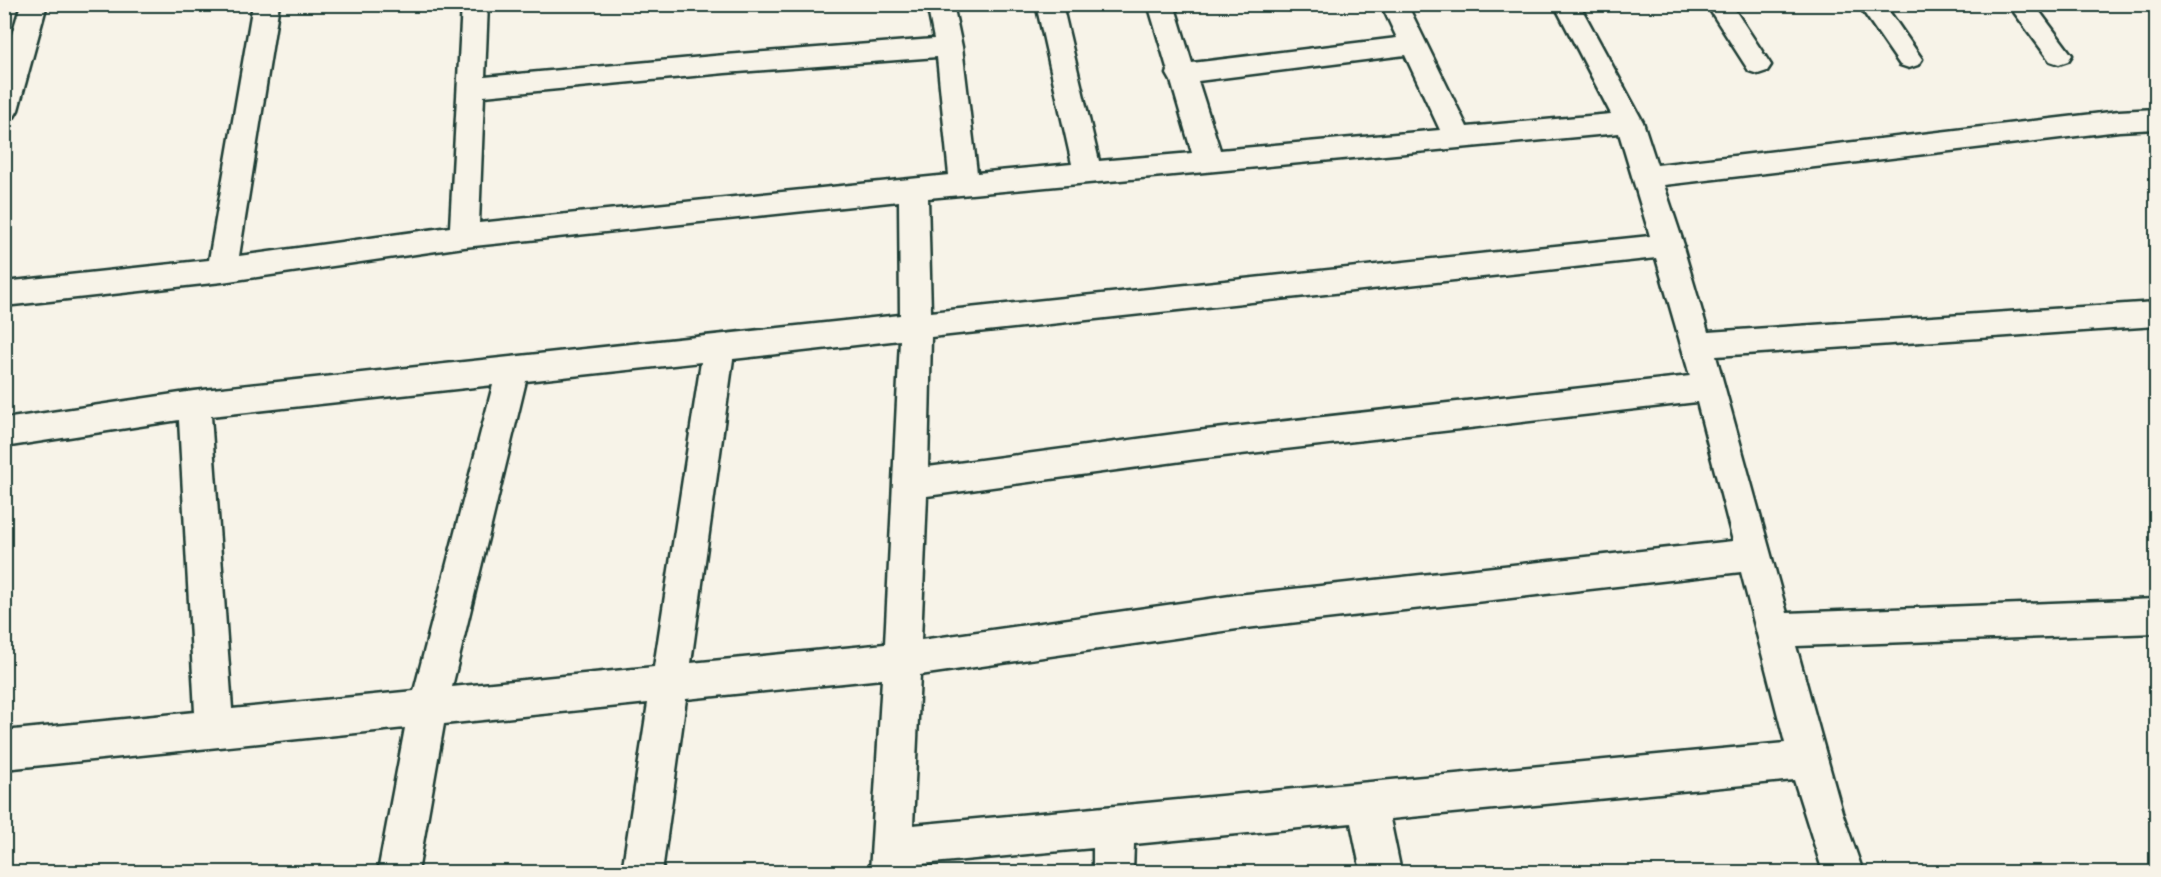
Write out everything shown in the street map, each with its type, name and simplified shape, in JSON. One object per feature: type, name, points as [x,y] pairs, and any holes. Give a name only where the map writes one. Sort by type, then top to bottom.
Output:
[{"type":"street","points":[[4,110],[34,4]]},
{"type":"street","points":[[222,270],[266,4]]},
{"type":"street","points":[[464,236],[475,4]]},
{"type":"street","points":[[940,4],[949,47],[964,185]]},
{"type":"street","points":[[1049,4],[1088,173]]},
{"type":"street","points":[[1161,4],[1180,74],[1209,161]]},
{"type":"street","points":[[1394,4],[1458,138]]},
{"type":"street","points":[[1566,4],[1629,122],[1669,246],[1709,387],[1808,760],[1843,873]]},
{"type":"street","points":[[1718,4],[1758,65]]},
{"type":"street","points":[[1869,4],[1909,59]]},
{"type":"street","points":[[2020,4],[2060,54]]},
{"type":"street","points":[[1180,74],[1413,45]]},
{"type":"street","points":[[472,88],[725,64],[949,47]]},
{"type":"street","points":[[1647,177],[2119,121],[2157,119]]},
{"type":"street","points":[[4,294],[222,270],[464,236],[913,189],[1629,122]]},
{"type":"street","points":[[913,189],[916,326],[911,484],[891,860],[1114,826],[1808,760]]},
{"type":"street","points":[[4,433],[194,404],[1669,246]]},
{"type":"street","points":[[1697,345],[2152,321]]},
{"type":"street","points":[[642,873],[719,347]]},
{"type":"street","points":[[398,873],[405,824],[430,708],[513,369]]},
{"type":"street","points":[[911,484],[1197,445],[1709,387]]},
{"type":"street","points":[[194,404],[215,730]]},
{"type":"street","points":[[4,750],[902,660],[1237,612],[1753,555]]},
{"type":"street","points":[[1773,630],[2157,616]]},
{"type":"street","points":[[1367,802],[1381,873]]},
{"type":"street","points":[[1113,873],[1114,826]]}]
